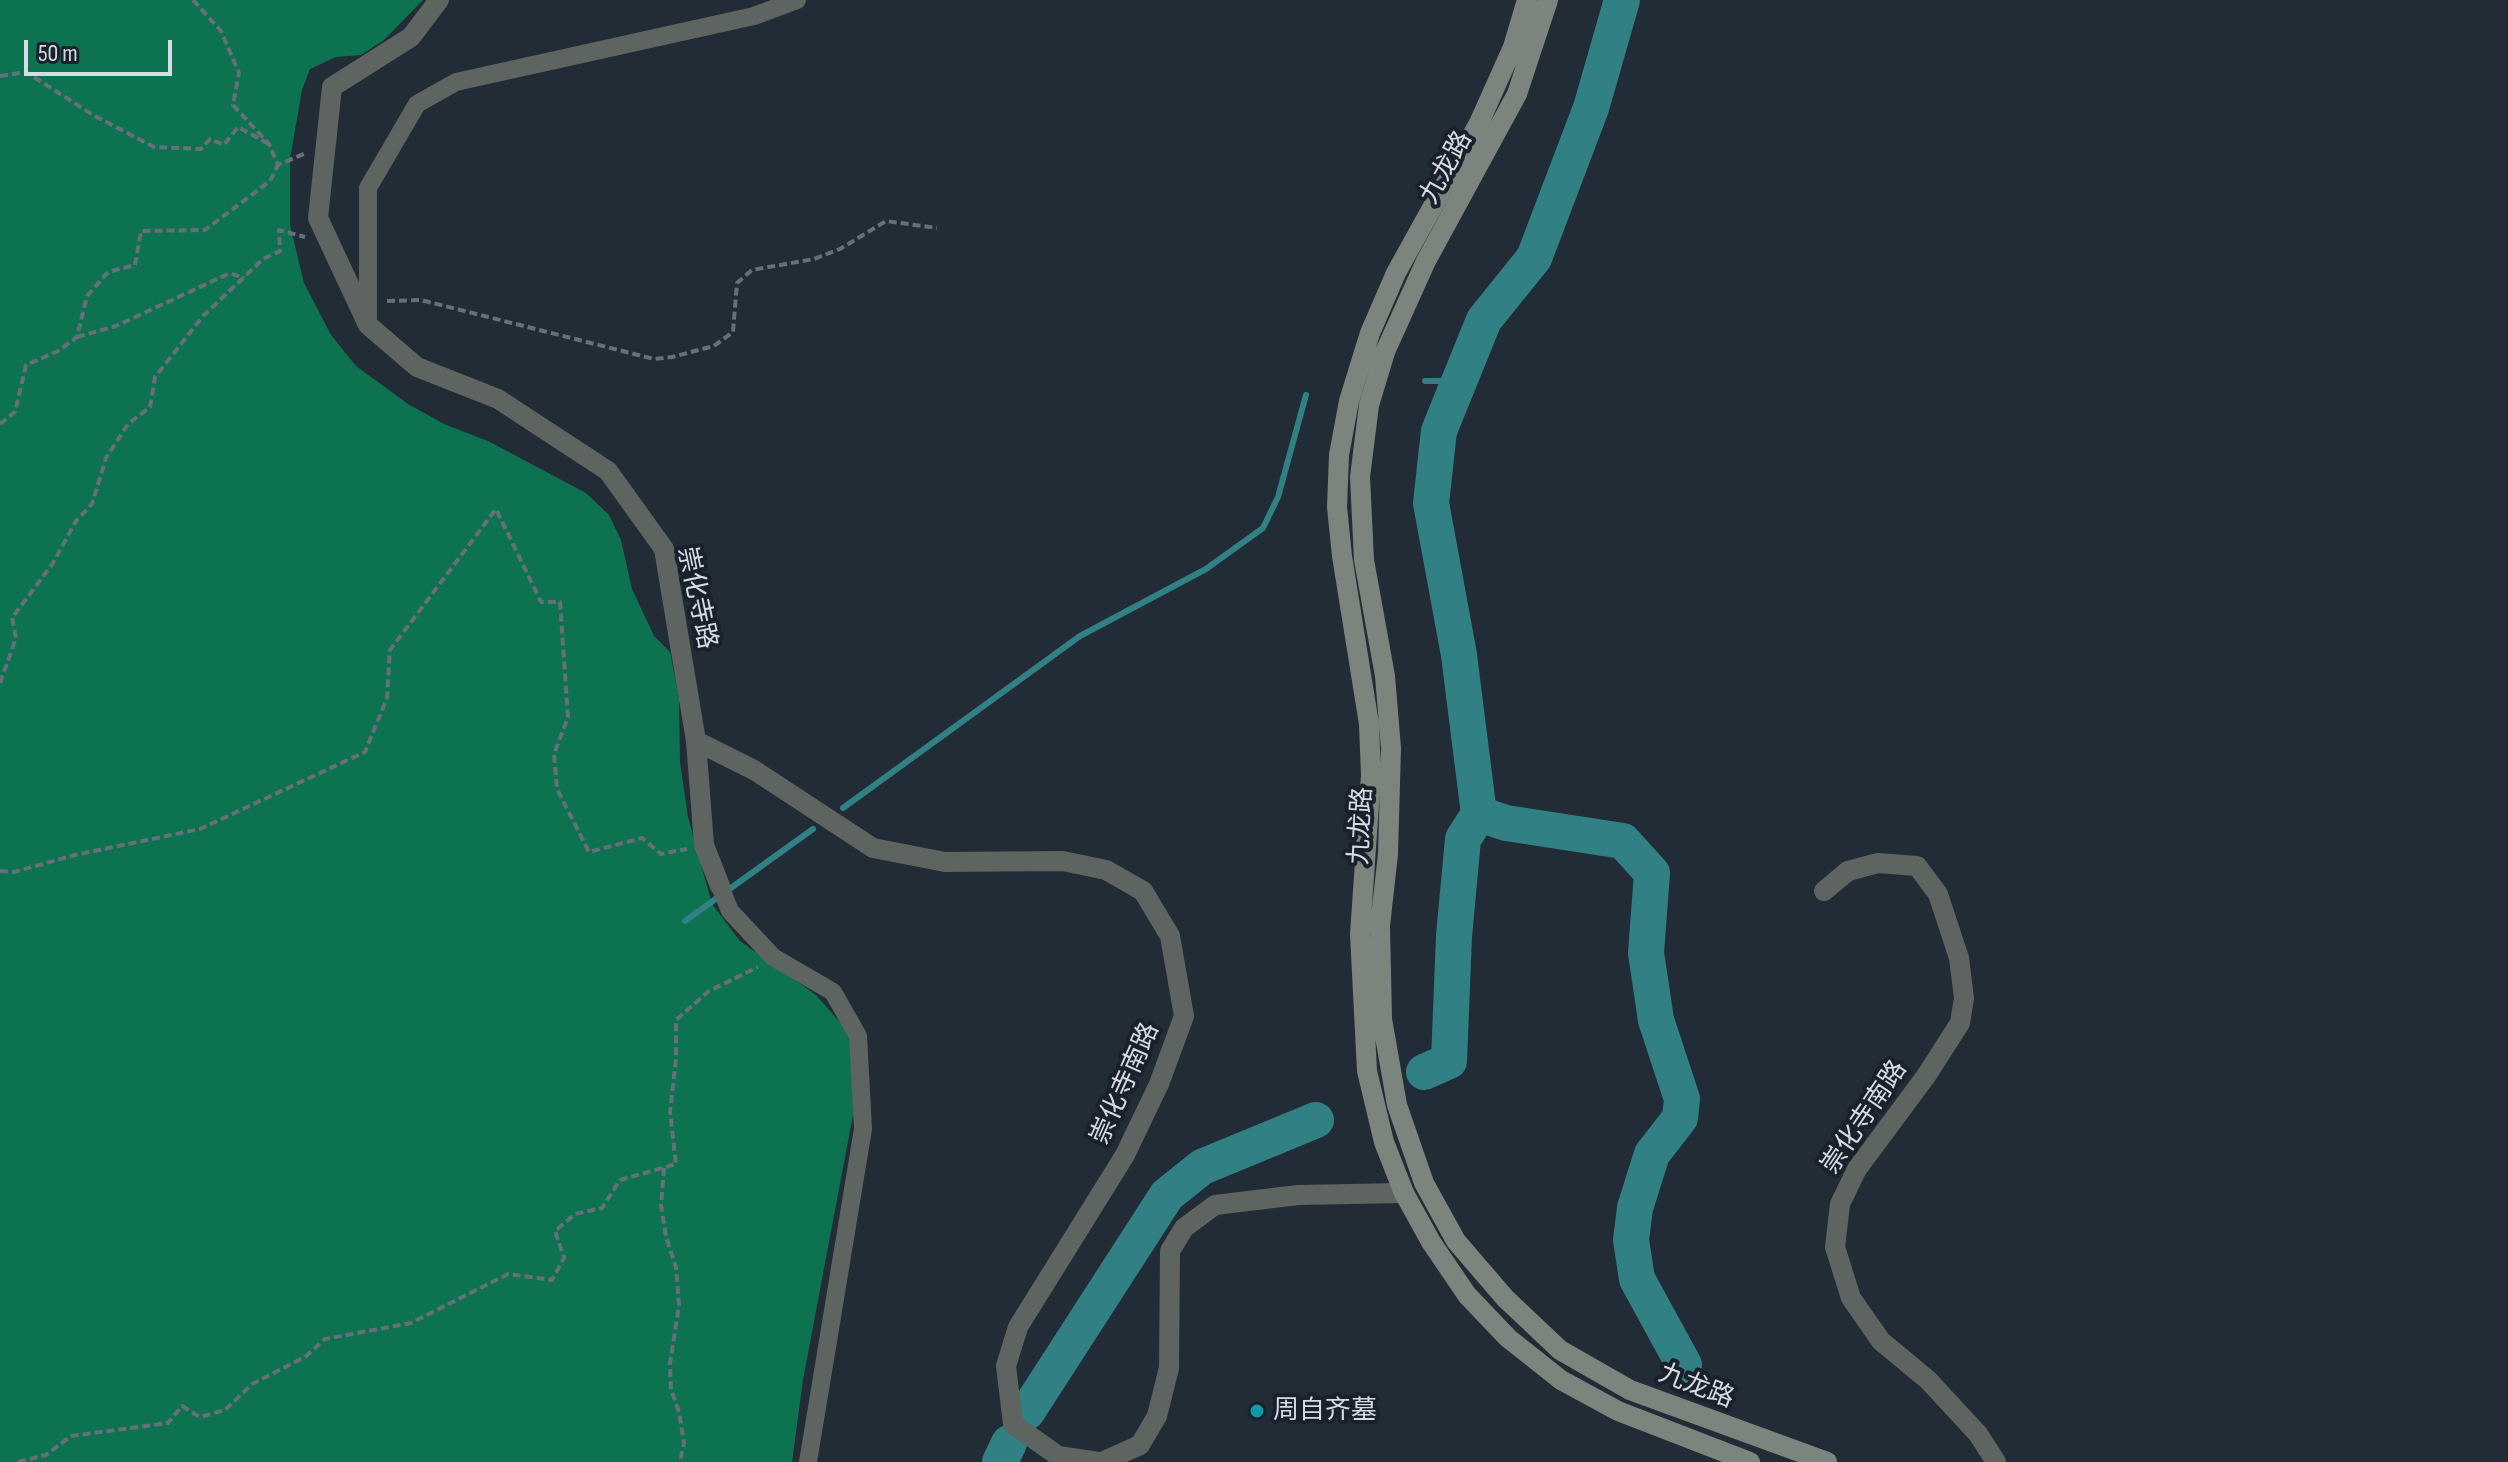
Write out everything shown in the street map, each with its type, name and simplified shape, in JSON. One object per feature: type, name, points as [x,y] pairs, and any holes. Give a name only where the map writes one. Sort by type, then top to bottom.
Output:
[{"type":"main road","name":"九龙路","points":[[1527,0],[1513,47],[1479,123],[1396,273],[1370,333],[1349,401],[1339,455],[1337,507],[1342,556],[1370,749],[1360,934],[1367,1071],[1384,1142],[1404,1193],[1431,1242],[1467,1295],[1508,1338],[1561,1380],[1618,1411],[1750,1462]]},
{"type":"main road","name":"九龙路","points":[[1548,0],[1517,94],[1426,261],[1385,352],[1369,405],[1360,477],[1364,560],[1385,676],[1391,748],[1381,957],[1382,1019],[1397,1105],[1424,1183],[1456,1241],[1505,1298],[1560,1350],[1630,1390],[1827,1462]]},
{"type":"street","name":"崇化寺路","points":[[439,0],[411,37],[332,87],[318,218],[368,325],[417,367],[498,399],[608,471],[664,549],[696,741],[704,845],[723,894]]},
{"type":"street","points":[[368,325],[368,188],[417,104],[456,82],[754,16],[797,0]]},
{"type":"street","name":"崇化寺南路","points":[[696,741],[754,770],[873,848],[945,862],[1063,861],[1106,870],[1143,891],[1170,936],[1184,1016],[1159,1084],[1125,1155],[1018,1327],[1006,1366],[1013,1424],[1058,1456],[1101,1462],[1140,1445],[1157,1416],[1169,1368],[1170,1251],[1184,1228],[1215,1205],[1298,1195],[1404,1193]]},
{"type":"street","name":"崇化寺南路","points":[[1824,891],[1848,871],[1878,863],[1917,866],[1938,894],[1959,958],[1964,998],[1960,1023],[1926,1076],[1857,1169],[1840,1204],[1835,1247],[1851,1298],[1881,1341],[1928,1380],[1978,1434],[1996,1462]]},
{"type":"street","points":[[723,894],[730,911],[773,957],[833,992],[858,1036],[863,1129],[808,1462]]},
{"type":"path","points":[[193,0],[221,31],[239,73],[233,105],[269,144],[278,165]]},
{"type":"path","points":[[0,76],[26,72],[93,115],[154,147],[201,149],[210,139],[224,145],[238,127],[269,144]]},
{"type":"path","points":[[77,337],[87,296],[108,272],[135,265],[141,231],[205,230],[270,181],[278,165],[326,146]]},
{"type":"path","points":[[368,302],[421,300],[654,359],[672,357],[714,346],[733,332],[737,283],[752,270],[814,259],[840,249],[886,221],[937,228]]},
{"type":"path","points":[[0,683],[16,638],[12,618],[53,563],[76,521],[92,504],[106,458],[128,424],[150,407],[155,377],[183,337],[263,259],[280,251],[279,230],[330,243]]},
{"type":"path","points":[[0,424],[15,412],[26,365],[58,351],[77,337],[116,326],[230,273],[244,278]]},
{"type":"path","points":[[0,871],[14,872],[75,855],[200,829],[365,752],[387,698],[390,650],[496,509],[541,602],[560,602],[568,717],[554,754],[557,789],[589,852],[642,838],[661,854],[704,845]]},
{"type":"path","points":[[18,1462],[46,1455],[71,1436],[168,1423],[182,1406],[200,1417],[225,1410],[252,1384],[305,1357],[325,1339],[411,1323],[508,1274],[552,1280],[564,1258],[555,1231],[575,1214],[602,1208],[620,1180],[676,1164],[670,1112],[676,1020],[709,991],[747,975],[773,957]]},
{"type":"path","points":[[664,1168],[661,1205],[676,1267],[679,1305],[670,1364],[671,1389],[684,1443],[680,1462]]},
{"type":"green space","points":[[0,0],[423,0],[384,40],[361,55],[336,57],[310,69],[302,90],[290,159],[290,225],[304,283],[331,335],[356,366],[408,404],[444,424],[488,441],[586,493],[609,515],[621,540],[632,589],[654,636],[670,652],[679,698],[680,762],[688,817],[712,904],[740,941],[816,995],[859,1044],[859,1083],[803,1380],[792,1462],[0,1462]]},
{"type":"waterway","points":[[1424,1072],[1449,1061],[1454,936],[1463,839],[1479,814],[1459,655],[1431,503],[1439,431],[1484,320],[1534,258],[1591,108],[1622,0]]},
{"type":"waterway","points":[[1425,381],[1459,381]]},
{"type":"waterway","points":[[843,808],[1080,636],[1206,569],[1263,528],[1278,497],[1306,395]]},
{"type":"waterway","points":[[1479,814],[1506,823],[1623,841],[1652,873],[1646,953],[1656,1020],[1682,1099],[1680,1118],[1652,1154],[1635,1208],[1631,1240],[1637,1279],[1684,1365]]},
{"type":"waterway","points":[[685,921],[813,829]]},
{"type":"waterway","points":[[1027,1412],[1167,1195],[1202,1167],[1316,1120]]},
{"type":"waterway","points":[[1000,1462],[1009,1443]]},
{"type":"place","name":"周自齐墓","points":[[1257,1411]]}]
